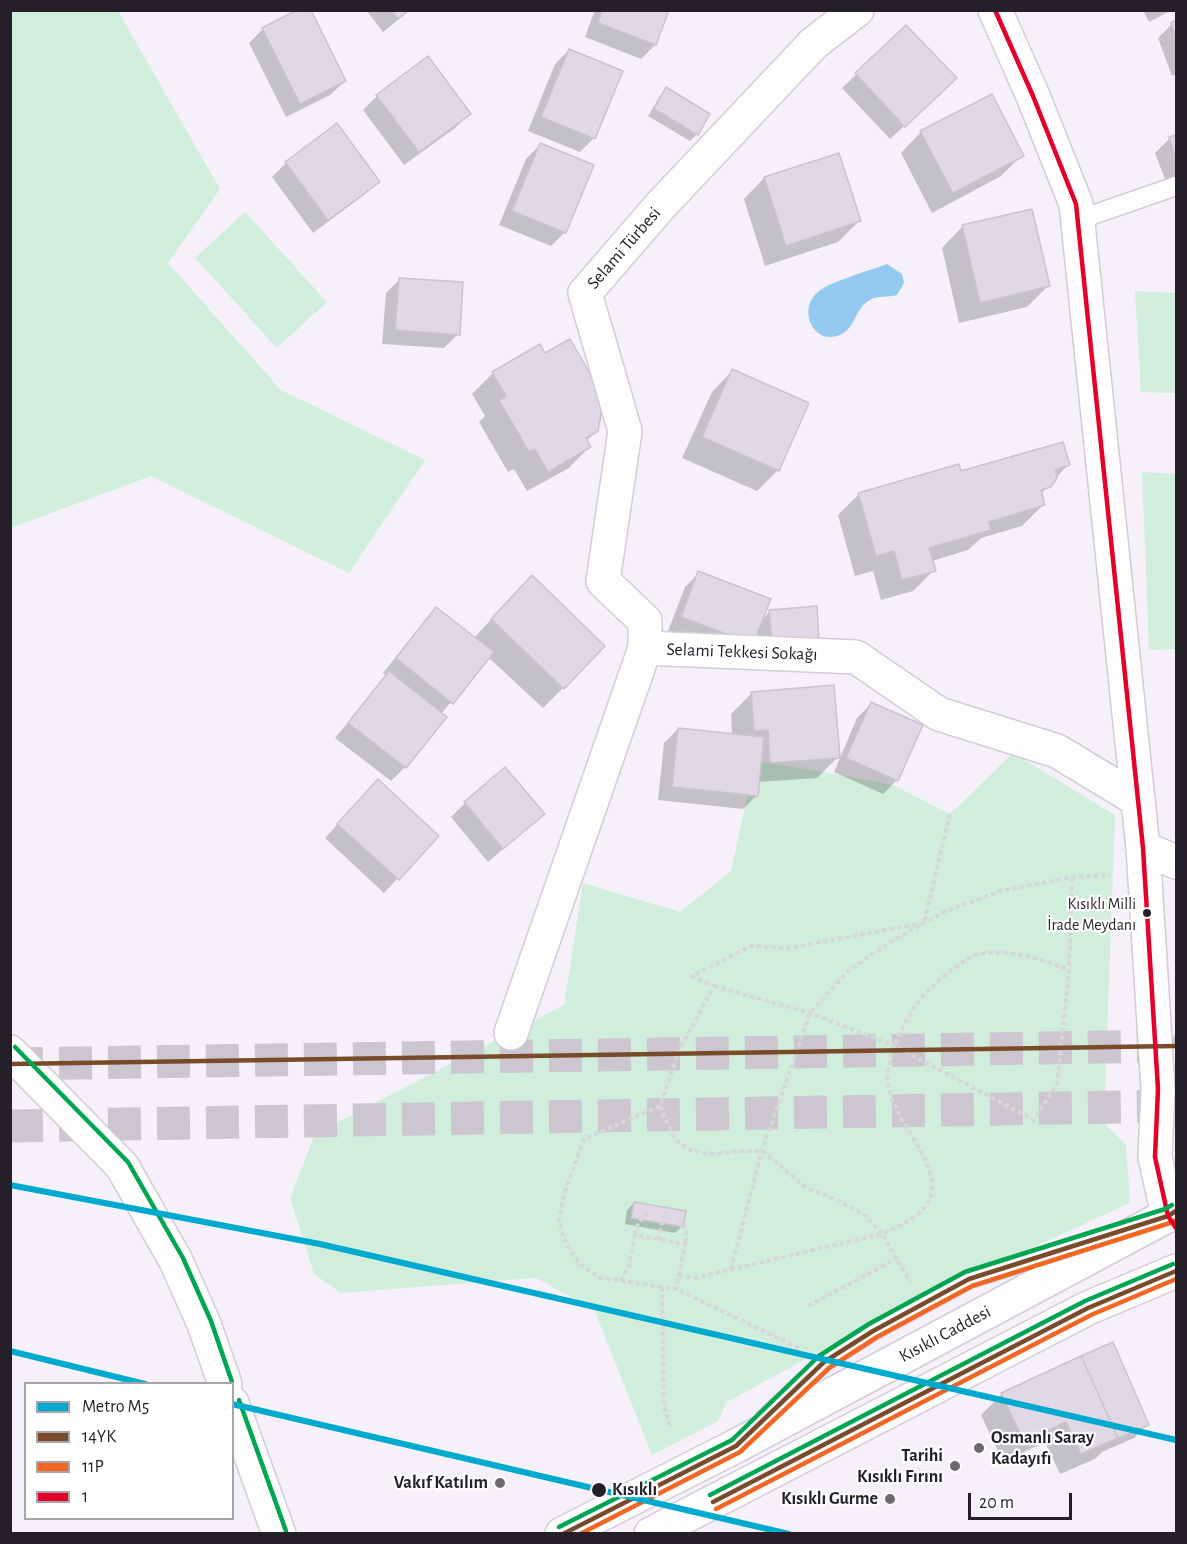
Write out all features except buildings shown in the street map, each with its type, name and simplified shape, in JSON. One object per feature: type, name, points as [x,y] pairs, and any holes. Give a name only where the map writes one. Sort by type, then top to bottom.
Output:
[{"type":"main road","name":"Selami Türbesi","points":[[645,648],[645,621],[603,581],[625,431],[585,293],[661,205],[814,44],[856,10]]},
{"type":"main road","points":[[995,10],[1034,96],[1076,204],[1144,861],[1158,1089],[1155,1157],[1174,1218]]},
{"type":"main road","name":"Selami Tekkesi Sokağı","points":[[511,1033],[645,648],[856,657],[939,714],[1056,751],[1138,800]]},
{"type":"main road","points":[[1144,861],[1176,862]]},
{"type":"main road","points":[[10,1052],[122,1166],[176,1261],[204,1324],[225,1382]]},
{"type":"main road","points":[[1158,1089],[1176,1121]]},
{"type":"main road","name":"Kısıklı Caddesi","points":[[562,1533],[736,1446],[1174,1218]]},
{"type":"main road","points":[[651,1533],[1088,1308],[1176,1272]]},
{"type":"main road","points":[[234,1409],[279,1533]]},
{"type":"lane","points":[[1078,220],[1176,186]]},
{"type":"path","points":[[924,923],[950,814]]},
{"type":"path","points":[[731,1269],[762,1151],[810,1013],[848,971],[946,911],[1001,891],[1144,861]]},
{"type":"path","points":[[924,923],[789,948],[751,946],[692,976],[714,986],[810,1013],[895,1046],[1034,1120],[1057,1084],[1069,970],[1072,877]]},
{"type":"path","points":[[680,1275],[694,1278],[882,1234],[911,1219],[927,1206],[932,1187],[926,1162],[895,1108],[888,1084],[888,1065],[895,1046],[927,992],[946,974],[974,955],[1006,953],[1040,958],[1069,970]]},
{"type":"path","points":[[714,986],[679,1050],[660,1106],[678,1142],[692,1151],[713,1154],[762,1151],[807,1188],[837,1200],[866,1216],[882,1234],[913,1287]]},
{"type":"path","points":[[660,1106],[584,1139],[564,1194],[559,1221],[566,1244],[581,1265],[601,1278],[676,1289],[799,1348]]},
{"type":"path","points":[[621,1281],[629,1266],[638,1223],[649,1211]]},
{"type":"path","points":[[658,1240],[664,1214]]},
{"type":"path","points":[[676,1289],[687,1232],[679,1218]]},
{"type":"path","points":[[635,1235],[685,1244]]},
{"type":"path","points":[[808,1306],[896,1259]]},
{"type":"path","points":[[662,1287],[664,1406],[670,1426]]},
{"type":"green space","points":[[11,10],[118,11],[220,189],[168,263],[281,390],[425,460],[349,573],[151,476],[11,528]]},
{"type":"green space","points":[[245,212],[327,302],[277,348],[195,258]]},
{"type":"green space","points":[[1135,291],[1176,293],[1176,393],[1141,392]]},
{"type":"green space","points":[[1142,472],[1176,474],[1176,649],[1149,650]]},
{"type":"green space","points":[[1013,753],[1115,815],[1104,1123],[1126,1145],[1130,1203],[1030,1249],[965,1273],[727,1402],[718,1421],[652,1455],[594,1309],[536,1278],[341,1293],[314,1274],[290,1198],[315,1134],[564,1005],[583,883],[680,912],[731,871],[755,761],[893,785],[950,814]]},
{"type":"water","points":[[887,264],[902,274],[904,283],[897,295],[870,300],[861,308],[852,325],[837,336],[821,335],[815,329],[808,314],[812,298],[819,291],[841,280]]},
{"type":"tunnel","points":[[10,1064],[1176,1046]]},
{"type":"tunnel","points":[[10,1126],[1176,1106]]},
{"type":"metro line","name":"M5","points":[[10,1185],[320,1244],[1176,1440]]},
{"type":"metro line","name":"M5","points":[[10,1351],[137,1382]]},
{"type":"metro line","name":"M5","points":[[234,1404],[789,1534]]},
{"type":"transit line","name":"1","points":[[995,10],[1033,96],[1076,204],[1143,848],[1158,1089],[1155,1157],[1168,1216],[1176,1228]]},
{"type":"transit line","name":"14YK","points":[[10,1064],[1176,1046]]},
{"type":"transit line","points":[[15,1047],[128,1162],[183,1258],[211,1321],[232,1382]]},
{"type":"transit line","points":[[559,1527],[732,1440],[819,1356],[869,1324],[965,1272],[1172,1205]]},
{"type":"transit line","name":"14YK","points":[[563,1534],[736,1446],[824,1362],[873,1331],[969,1279],[1168,1216],[1176,1211]]},
{"type":"transit line","name":"11P","points":[[580,1534],[740,1452],[829,1368],[877,1337],[972,1286],[1176,1220]]},
{"type":"transit line","points":[[710,1495],[1085,1301],[1173,1264]]},
{"type":"transit line","name":"14YK","points":[[713,1502],[1088,1308],[1176,1271]]},
{"type":"transit line","name":"11P","points":[[716,1509],[1091,1315],[1176,1279]]},
{"type":"transit line","points":[[239,1400],[286,1531]]},
{"type":"place","name":"Kısıklı Milli İrade Meydanı","points":[[1147,913]]},
{"type":"place","name":"Osmanlı Saray Kadayıfı","points":[[979,1448]]},
{"type":"place","name":"Tarihi Kısıklı Fırını","points":[[955,1466]]},
{"type":"place","name":"Vakıf Katılım","points":[[500,1483]]},
{"type":"place","name":"Kısıklı","points":[[599,1490]]},
{"type":"place","name":"Kısıklı Gurme","points":[[890,1499]]}]
